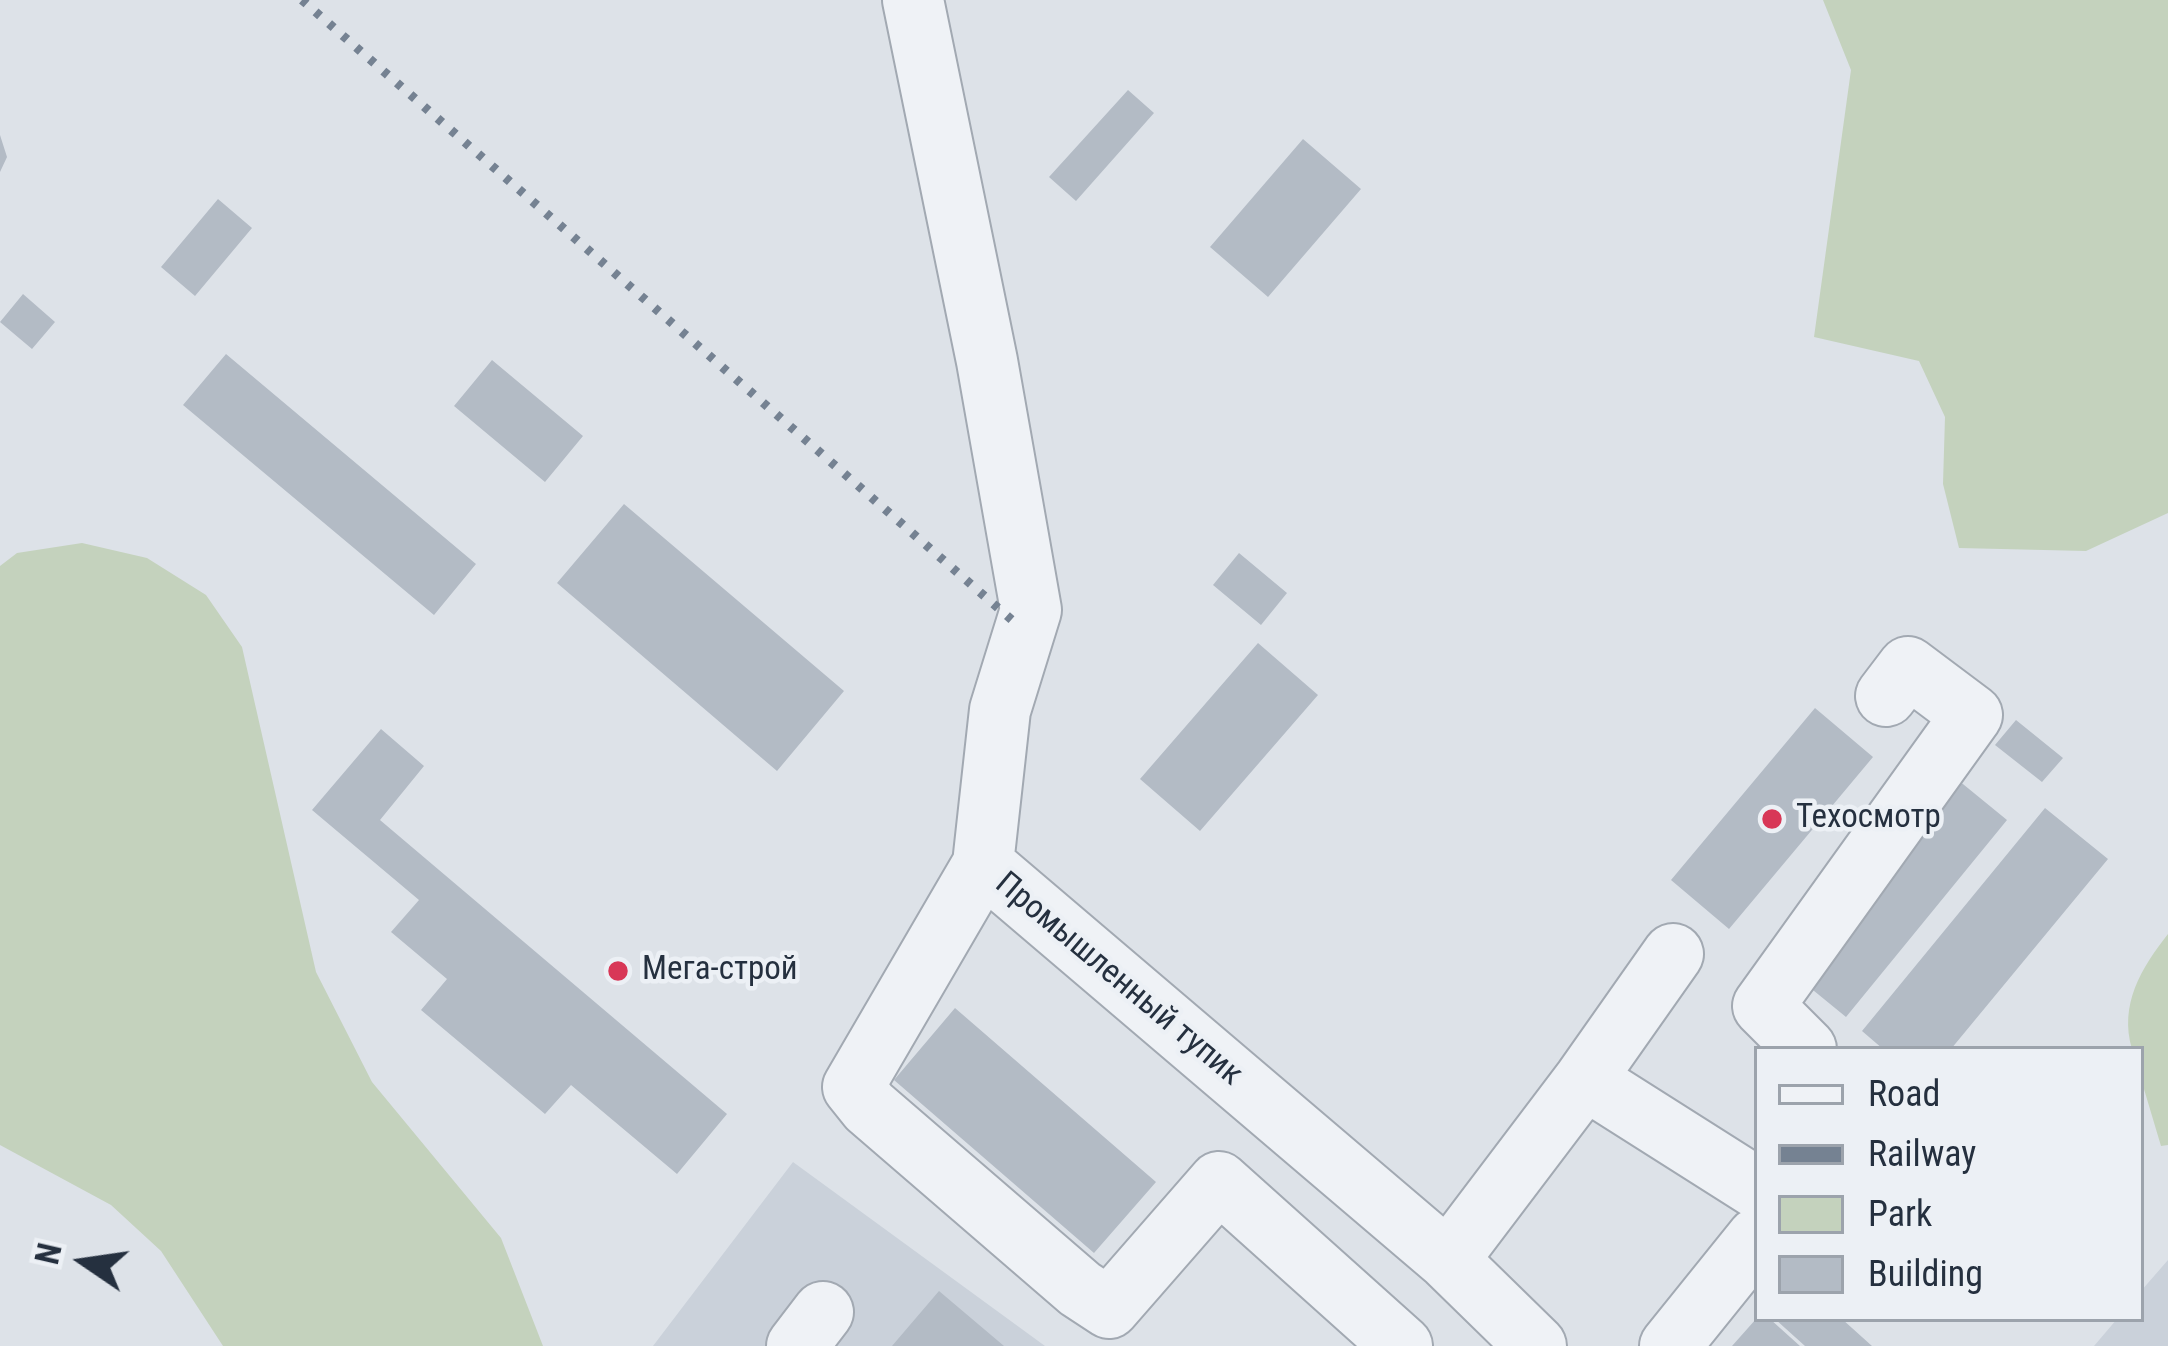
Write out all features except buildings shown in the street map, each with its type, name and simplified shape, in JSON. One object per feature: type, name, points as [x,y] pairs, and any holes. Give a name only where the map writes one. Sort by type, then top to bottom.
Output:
[{"type":"street","name":"Промышленный тупик","points":[[913,0],[987,361],[1031,610],[1000,710],[982,864],[1448,1260],[1536,1346]]},
{"type":"street","points":[[1803,1046],[1762,1006],[1972,715],[1908,668],[1886,696]]},
{"type":"street","points":[[982,864],[853,1087],[869,1107],[1109,1308],[1219,1182],[1402,1346]]},
{"type":"street","points":[[1448,1260],[1586,1079],[1673,955]]},
{"type":"street","points":[[1586,1079],[1754,1186]]},
{"type":"street","points":[[1670,1346],[1754,1242]]},
{"type":"shaded area","points":[[793,1162],[1045,1346],[653,1346]]},
{"type":"shaded area","points":[[2168,1260],[2168,1346],[2094,1346],[2114,1322],[2144,1322],[2144,1288]]},
{"type":"green space","points":[[1823,0],[2168,0],[2168,513],[2086,551],[1959,548],[1943,484],[1945,417],[1919,361],[1814,337],[1851,70]]},
{"type":"green space","points":[[82,543],[147,558],[206,595],[242,647],[316,972],[372,1082],[501,1238],[543,1346],[223,1346],[161,1251],[111,1205],[0,1145],[0,566],[17,553]]},
{"type":"green space","points":[[2168,934],[2168,1145],[2161,1146],[2144,1089],[2144,1046],[2131,1046],[2129,1033],[2131,1002],[2149,960]]},
{"type":"railway","points":[[302,0],[1013,621]]},
{"type":"place","name":"Техосмотр","points":[[1772,819]]},
{"type":"place","name":"Мега-строй","points":[[618,971]]}]
